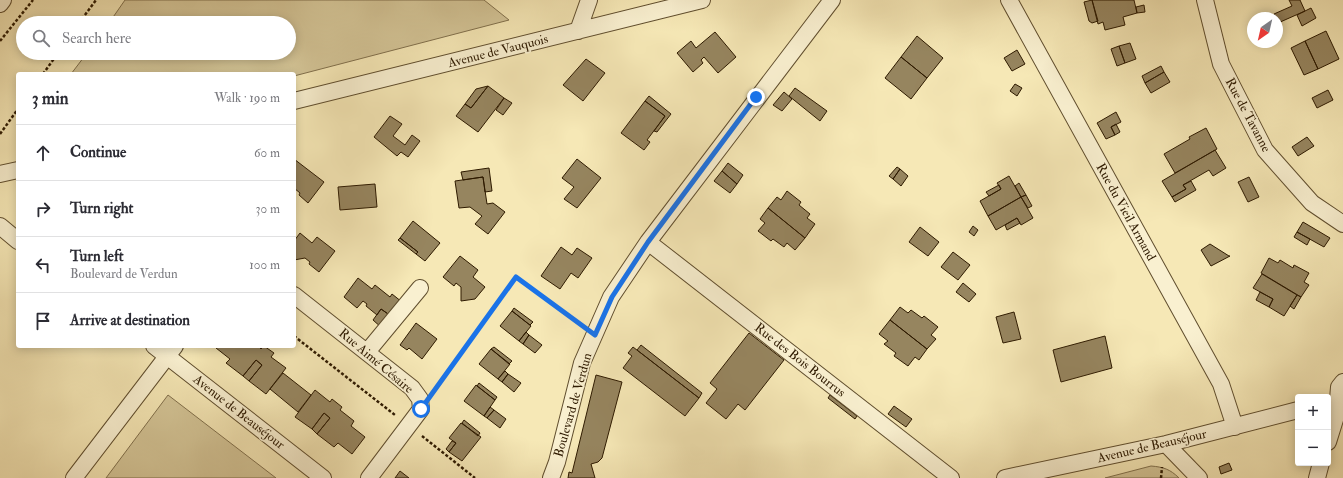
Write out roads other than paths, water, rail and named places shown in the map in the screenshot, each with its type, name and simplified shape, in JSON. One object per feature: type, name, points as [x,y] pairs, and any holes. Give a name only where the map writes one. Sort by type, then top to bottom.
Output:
[{"type":"street","points":[[0,4],[3,0]]},
{"type":"street","points":[[578,31],[589,0]]},
{"type":"street","name":"Avenue de Vauquois","points":[[296,101],[702,0]]},
{"type":"street","name":"Boulevard de Verdun","points":[[551,478],[557,462],[582,363],[612,297],[648,242],[832,0]]},
{"type":"street","name":"Rue du Vieil Armand","points":[[1009,0],[1221,384],[1235,427]]},
{"type":"street","name":"Rue de Tavanne","points":[[1204,0],[1221,64],[1265,150],[1312,203],[1343,224]]},
{"type":"street","points":[[0,174],[16,170]]},
{"type":"street","points":[[0,226],[16,238]]},
{"type":"street","name":"Rue des Bois Bourrus","points":[[648,242],[951,478]]},
{"type":"street","points":[[367,352],[420,288]]},
{"type":"street","name":"Rue Aimé Césaire","points":[[296,297],[412,388],[420,399],[421,409],[410,426],[369,478]]},
{"type":"street","name":"Avenue de Beauséjour","points":[[161,348],[171,351],[323,478]]},
{"type":"street","points":[[74,478],[171,351]]},
{"type":"street","points":[[1331,432],[1337,413],[1336,400],[1339,387],[1343,382]]},
{"type":"street","name":"Avenue de Beauséjour","points":[[1005,478],[1166,444],[1295,411]]},
{"type":"street","points":[[1166,444],[1199,478]]},
{"type":"street","points":[[1317,478],[1320,466]]}]
